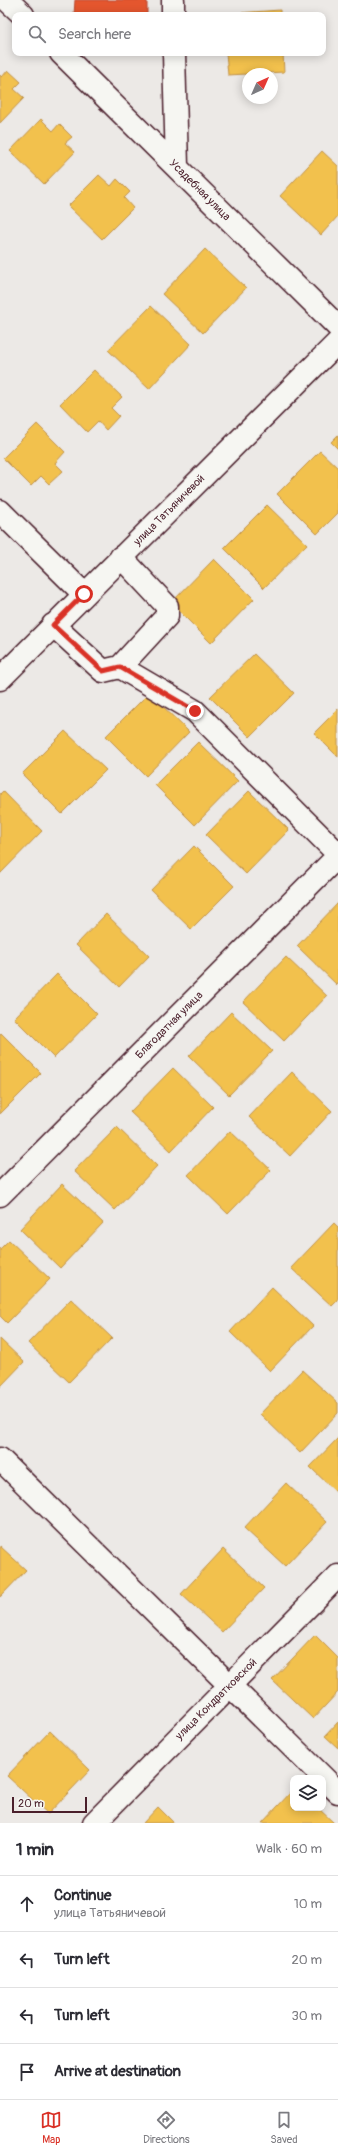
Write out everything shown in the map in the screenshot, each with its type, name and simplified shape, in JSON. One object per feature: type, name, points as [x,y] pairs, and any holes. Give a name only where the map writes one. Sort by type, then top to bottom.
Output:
[{"type":"street","points":[[7,0],[19,12]]},
{"type":"street","points":[[173,0],[173,12]]},
{"type":"street","name":"Усадебная улица","points":[[64,56],[338,327]]},
{"type":"street","points":[[174,56],[177,167]]},
{"type":"street","name":"улица Татьяничевой","points":[[0,679],[338,342]]},
{"type":"street","points":[[0,511],[84,594]]},
{"type":"street","points":[[53,625],[103,671],[120,667],[167,616],[167,606],[121,558]]},
{"type":"street","points":[[120,667],[195,711],[338,855]]},
{"type":"street","name":"Благодатная улица","points":[[0,1195],[338,855]]},
{"type":"street","points":[[0,1460],[338,1792]]},
{"type":"street","name":"улица Кондратковской","points":[[94,1823],[338,1576]]},
{"type":"building: Homes","points":[[280,10],[280,12],[252,12]]},
{"type":"building: Homes","points":[[226,56],[283,56],[284,72],[278,72],[278,68],[242,68],[242,74],[228,75]]},
{"type":"building: Homes","points":[[8,70],[21,82],[14,89],[24,98],[0,123],[0,75],[2,77]]},
{"type":"building: Homes","points":[[41,119],[53,131],[59,124],[72,137],[65,143],[75,152],[44,184],[10,151]]},
{"type":"building: Homes","points":[[322,151],[338,166],[338,216],[321,235],[280,196]]},
{"type":"building: Homes","points":[[99,175],[111,186],[117,179],[130,192],[124,198],[133,208],[102,239],[68,206]]},
{"type":"building: Homes","points":[[205,249],[246,288],[203,333],[162,294]]},
{"type":"building: Homes","points":[[151,306],[191,344],[149,389],[108,350]]},
{"type":"building: Homes","points":[[94,370],[122,397],[111,408],[119,416],[106,430],[98,421],[87,432],[60,404]]},
{"type":"building: Homes","points":[[37,424],[65,452],[55,463],[63,471],[49,484],[41,476],[31,486],[3,458]]},
{"type":"building: Homes","points":[[338,435],[338,449],[331,442]]},
{"type":"building: Homes","points":[[320,451],[338,468],[338,513],[317,534],[277,494]]},
{"type":"building: Homes","points":[[267,505],[307,544],[264,588],[224,548]]},
{"type":"building: Homes","points":[[214,559],[254,599],[211,643],[171,603]]},
{"type":"building: Homes","points":[[254,654],[294,693],[250,737],[210,697]]},
{"type":"building: Homes","points":[[149,693],[189,732],[146,776],[106,736]]},
{"type":"building: Homes","points":[[338,709],[338,757],[314,733]]},
{"type":"building: Homes","points":[[65,731],[106,770],[62,814],[22,774]]},
{"type":"building: Homes","points":[[198,742],[238,781],[195,825],[155,785]]},
{"type":"building: Homes","points":[[3,791],[42,831],[0,874],[0,794]]},
{"type":"building: Homes","points":[[249,791],[289,830],[246,874],[206,835]]},
{"type":"building: Homes","points":[[194,846],[234,886],[191,929],[151,890]]},
{"type":"building: Homes","points":[[338,903],[338,984],[337,985],[297,946]]},
{"type":"building: Homes","points":[[106,914],[149,956],[119,987],[76,945]]},
{"type":"building: Homes","points":[[286,957],[327,996],[284,1041],[243,1002]]},
{"type":"building: Homes","points":[[57,974],[97,1014],[54,1058],[14,1018]]},
{"type":"building: Homes","points":[[231,1012],[272,1051],[229,1095],[189,1056]]},
{"type":"building: Homes","points":[[1,1033],[41,1073],[0,1114],[0,1034]]},
{"type":"building: Homes","points":[[173,1068],[213,1107],[171,1151],[130,1112]]},
{"type":"building: Homes","points":[[292,1072],[332,1111],[290,1156],[249,1117]]},
{"type":"building: Homes","points":[[117,1127],[157,1166],[115,1210],[74,1171]]},
{"type":"building: Homes","points":[[230,1131],[271,1170],[228,1214],[188,1175]]},
{"type":"building: Homes","points":[[62,1184],[103,1223],[60,1268],[20,1229]]},
{"type":"building: Homes","points":[[334,1223],[338,1227],[338,1300],[332,1306],[291,1268]]},
{"type":"building: Homes","points":[[9,1240],[50,1279],[7,1323],[0,1316],[0,1249]]},
{"type":"building: Homes","points":[[272,1287],[313,1326],[270,1371],[230,1332]]},
{"type":"building: Homes","points":[[71,1299],[112,1338],[69,1382],[28,1343]]},
{"type":"building: Homes","points":[[0,1339],[24,1362],[0,1387]]},
{"type":"building: Homes","points":[[302,1370],[338,1403],[338,1413],[300,1453],[260,1414]]},
{"type":"building: Homes","points":[[338,1438],[338,1494],[310,1467]]},
{"type":"building: Homes","points":[[286,1483],[327,1522],[285,1566],[244,1528]]},
{"type":"building: Homes","points":[[0,1546],[26,1570],[0,1597]]},
{"type":"building: Homes","points":[[223,1549],[264,1588],[222,1632],[181,1594]]},
{"type":"building: Homes","points":[[315,1635],[338,1658],[338,1692],[313,1719],[272,1680]]},
{"type":"building: Homes","points":[[338,1722],[338,1748],[325,1736]]},
{"type":"building: Homes","points":[[50,1731],[90,1770],[48,1814],[7,1776]]},
{"type":"building: Homes","points":[[290,1793],[290,1811],[321,1811],[334,1823],[262,1823]]},
{"type":"building: Homes","points":[[158,1807],[174,1823],[143,1823]]},
{"type":"building: Shops","points":[[75,0],[147,0],[147,12],[74,12]]},
{"type":"route","points":[[84,594],[53,625],[103,671],[120,667],[195,711]]}]
